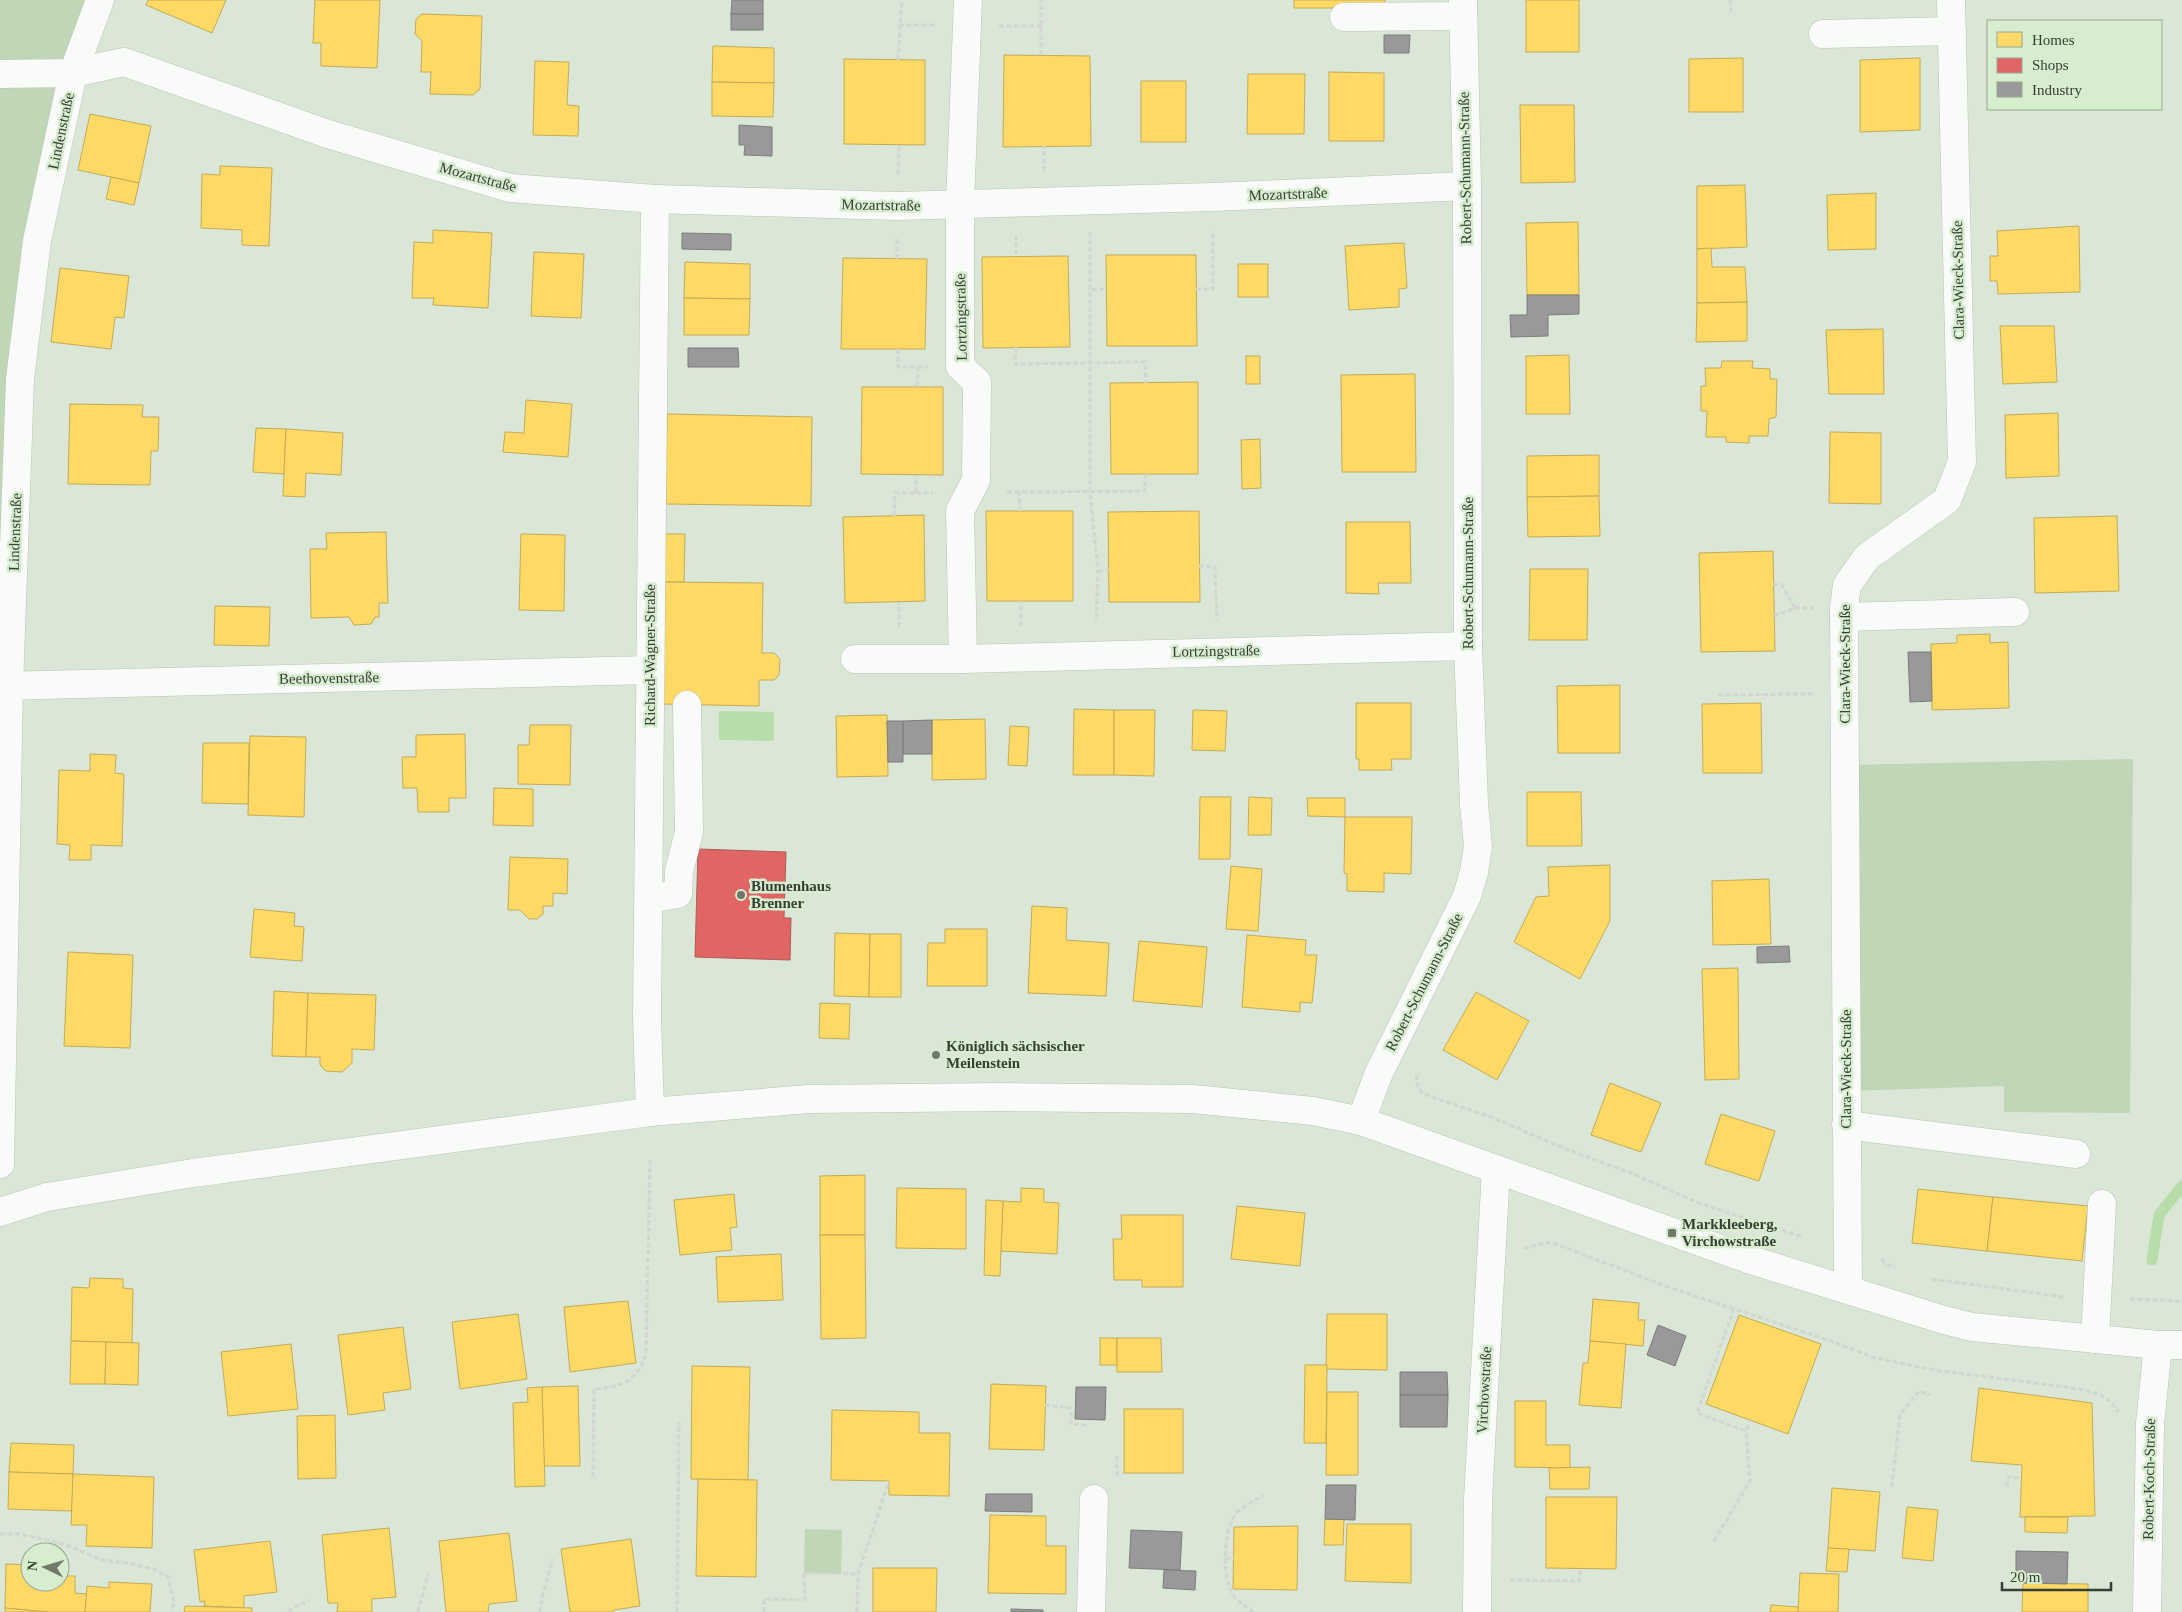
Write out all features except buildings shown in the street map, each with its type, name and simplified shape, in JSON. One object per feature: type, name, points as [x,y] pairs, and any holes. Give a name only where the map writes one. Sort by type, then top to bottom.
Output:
[{"type":"street","name":"Lindenstraße","points":[[0,1164],[5,686],[20,379],[37,241],[73,73],[100,0]]},
{"type":"street","points":[[960,204],[968,0]]},
{"type":"street","name":"Clara-Wieck-Straße","points":[[1848,1290],[1844,694],[1833,613],[1846,585],[1867,557],[1947,500],[1962,462],[1951,0]]},
{"type":"street","points":[[1344,17],[1463,8]]},
{"type":"street","name":"Robert-Schumann-Straße","points":[[1361,1121],[1378,1075],[1467,896],[1474,872],[1478,846],[1474,804],[1468,646],[1467,186],[1463,8]]},
{"type":"street","points":[[1823,34],[1952,31]]},
{"type":"street","name":"Mozartstraße","points":[[0,74],[73,73],[124,62],[328,134],[510,188],[655,199],[897,206],[1212,197],[1467,186]]},
{"type":"street","name":"Richard-Wagner-Straße","points":[[650,1112],[647,1017],[655,199]]},
{"type":"street","name":"Lortzingstraße","points":[[960,204],[960,366],[977,382],[976,480],[960,511],[963,659]]},
{"type":"street","points":[[1833,613],[2015,612]]},
{"type":"street","name":"Lortzingstraße","points":[[855,659],[963,659],[1095,654],[1468,646]]},
{"type":"street","name":"Beethovenstraße","points":[[5,686],[650,670]]},
{"type":"street","points":[[649,899],[678,894],[679,871],[689,832],[687,705]]},
{"type":"street","points":[[0,1212],[47,1197],[193,1173],[650,1112],[809,1099],[1000,1097],[1193,1099],[1313,1111],[1361,1121],[1750,1260],[1944,1320],[1972,1326],[2170,1345]]},
{"type":"street","points":[[1846,1124],[2076,1154]]},
{"type":"street","name":"Virchowstraße","points":[[1477,1612],[1478,1500],[1496,1169]]},
{"type":"street","points":[[2095,1339],[2102,1204]]},
{"type":"street","name":"Robert-Koch-Straße","points":[[2147,1612],[2150,1424],[2170,1345]]},
{"type":"street","points":[[1091,1612],[1094,1499]]},
{"type":"path","points":[[898,60],[902,0]]},
{"type":"path","points":[[1041,0],[1041,55]]},
{"type":"path","points":[[1730,0],[1731,12]]},
{"type":"path","points":[[1196,289],[1213,289],[1212,197]]},
{"type":"path","points":[[1090,200],[1092,290],[1089,363],[1090,492],[1098,571],[1095,654]]},
{"type":"path","points":[[1092,290],[1106,289]]},
{"type":"path","points":[[1016,348],[1015,364],[1145,362],[1146,383]]},
{"type":"path","points":[[898,349],[898,368],[918,367],[917,387]]},
{"type":"path","points":[[894,516],[895,493],[916,493],[916,474]]},
{"type":"path","points":[[1020,511],[1019,492],[1145,491],[1145,474]]},
{"type":"path","points":[[1199,566],[1215,567],[1218,651]]},
{"type":"path","points":[[1098,571],[1109,570]]},
{"type":"path","points":[[1773,584],[1782,585],[1795,608]]},
{"type":"path","points":[[1774,616],[1795,608],[1833,613]]},
{"type":"path","points":[[1718,695],[1844,694]]},
{"type":"path","points":[[1418,1088],[1423,1094],[1494,1118],[1568,1150],[1631,1172],[1699,1203],[1803,1236]]},
{"type":"path","points":[[593,1476],[594,1389],[616,1387],[633,1378],[642,1367],[646,1352],[650,1160]]},
{"type":"path","points":[[1521,1250],[1527,1246],[1551,1242],[1665,1286],[1734,1308],[1874,1358],[1935,1370],[2080,1389],[2100,1394],[2113,1403],[2121,1418]]},
{"type":"path","points":[[1881,1257],[1884,1263],[1902,1271]]},
{"type":"path","points":[[1928,1279],[2064,1297],[2182,1301]]},
{"type":"path","points":[[1734,1308],[1697,1413],[1746,1431]]},
{"type":"path","points":[[1892,1487],[1900,1416],[1919,1391],[1930,1395]]},
{"type":"path","points":[[1046,1404],[1071,1408],[1071,1424],[1088,1425]]},
{"type":"path","points":[[1714,1541],[1750,1481],[1746,1431],[1750,1420]]},
{"type":"path","points":[[678,1612],[679,1422]]},
{"type":"path","points":[[2007,1486],[2008,1477],[2021,1478]]},
{"type":"path","points":[[857,1612],[858,1574],[889,1481]]},
{"type":"path","points":[[1254,1612],[1234,1597],[1227,1583],[1226,1558],[1229,1527],[1236,1514],[1263,1495]]},
{"type":"path","points":[[0,1534],[18,1534],[48,1540],[69,1546],[102,1560],[128,1563],[156,1570],[168,1577],[174,1602],[172,1612]]},
{"type":"path","points":[[1226,1558],[1234,1559]]},
{"type":"path","points":[[540,1612],[543,1593],[553,1559]]},
{"type":"path","points":[[1506,1580],[1579,1581],[1580,1568]]},
{"type":"path","points":[[764,1612],[764,1598],[805,1600],[804,1573],[858,1574]]},
{"type":"path","points":[[418,1612],[428,1574]]},
{"type":"path","points":[[289,1612],[292,1608],[309,1601]]},
{"type":"shaded area","points":[[0,0],[100,0],[37,241],[0,1164]]},
{"type":"shaded area","points":[[719,711],[774,712],[774,741],[719,740]]},
{"type":"shaded area","points":[[2133,759],[2130,1113],[2004,1112],[2004,1086],[1846,1091],[1845,765]]},
{"type":"shaded area","points":[[805,1529],[842,1530],[841,1574],[804,1573]]},
{"type":"waterway","points":[[2152,1260],[2159,1215],[2182,1186]]},
{"type":"place","name":"Blumenhaus Brenner","points":[[741,895]]},
{"type":"place","name":"Königlich sächsischer Meilenstein","points":[[936,1055]]},
{"type":"place","name":"Markkleeberg, Virchowstraße","points":[[1672,1233]]}]
